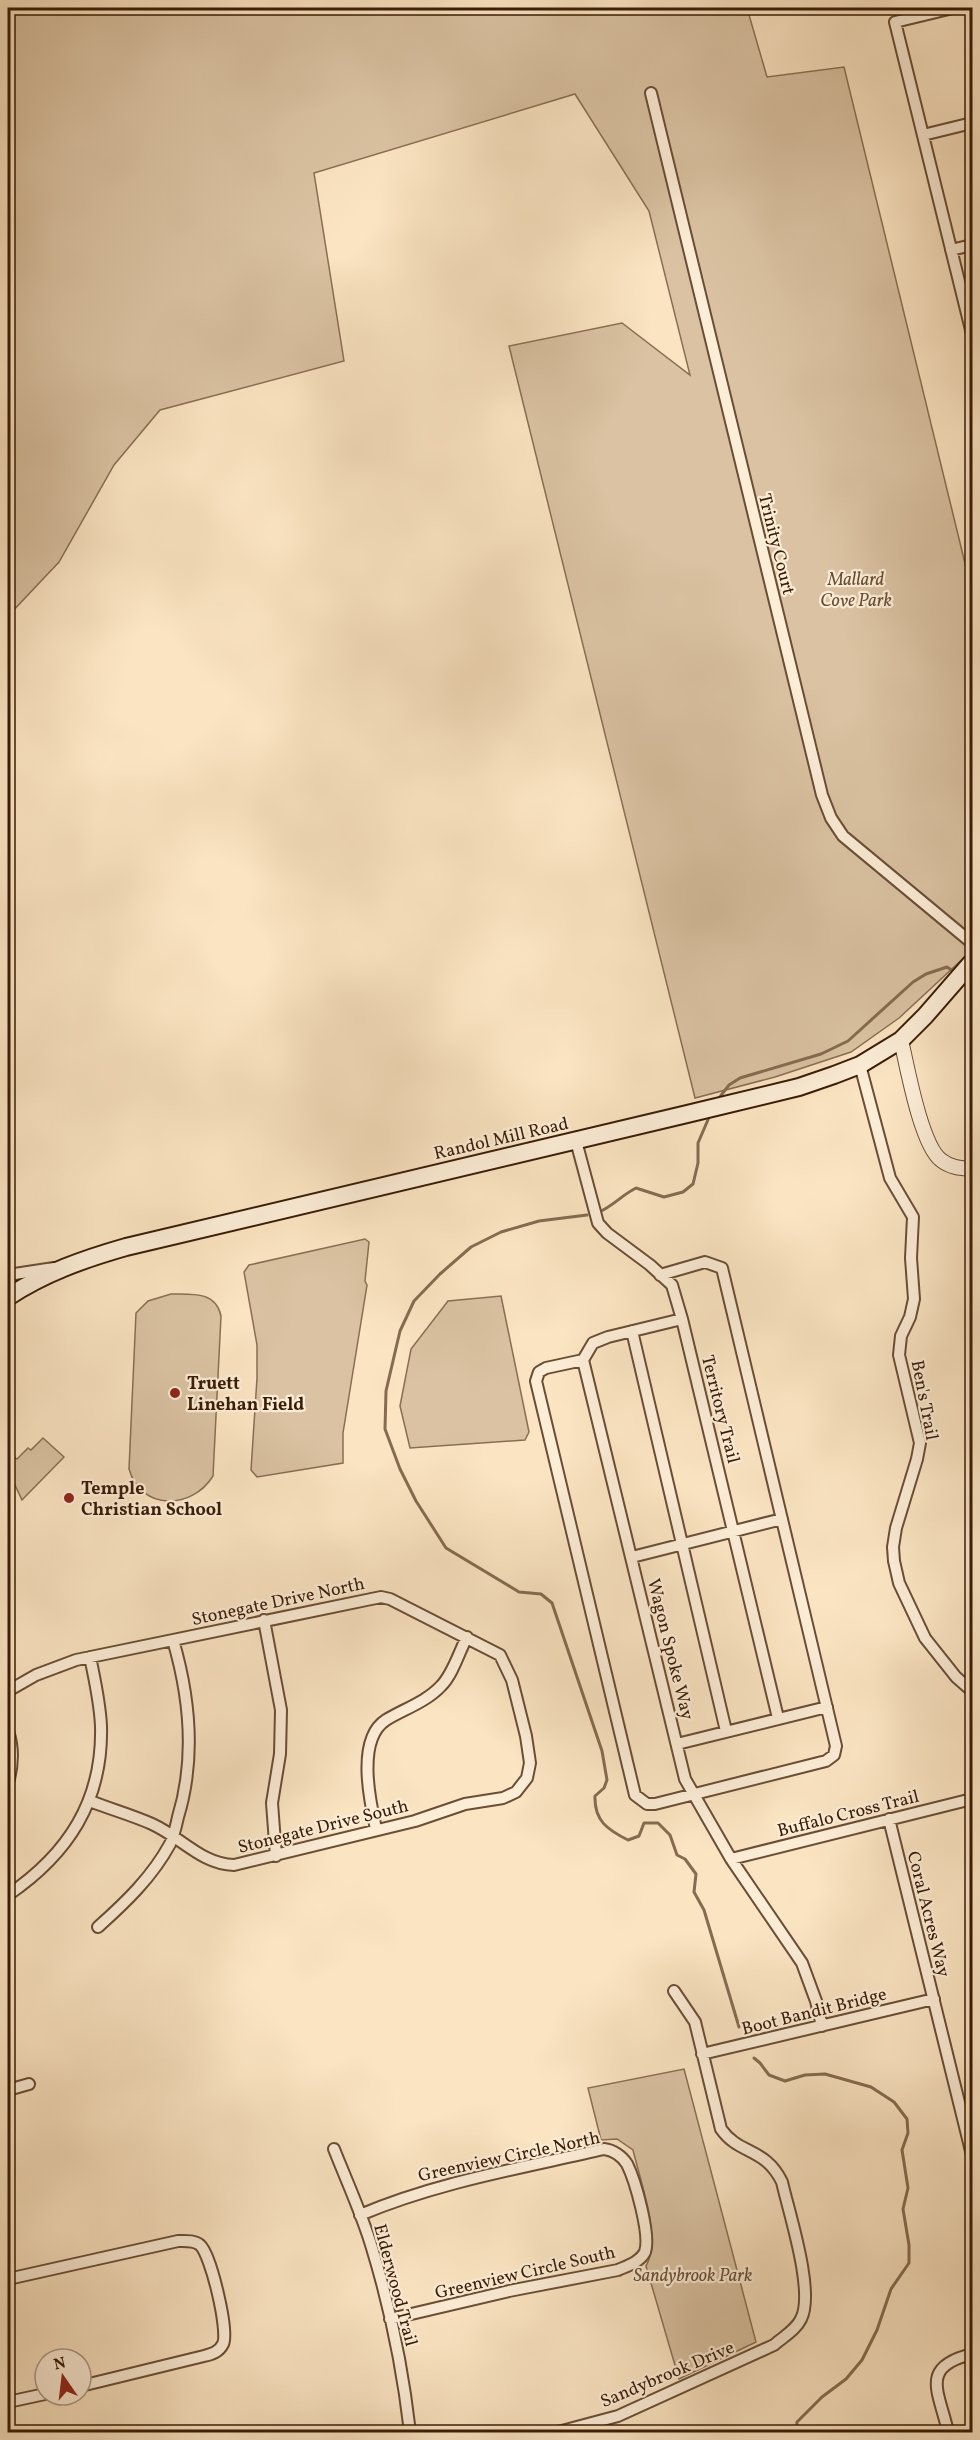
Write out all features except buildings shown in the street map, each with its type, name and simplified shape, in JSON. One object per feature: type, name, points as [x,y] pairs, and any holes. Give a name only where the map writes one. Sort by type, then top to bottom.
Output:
[{"type":"main road","name":"Randol Mill Road","points":[[8,1298],[39,1278],[66,1266],[126,1247],[799,1087],[860,1065],[901,1040],[971,964]]},
{"type":"street","points":[[953,8],[895,22],[972,334]]},
{"type":"street","name":"Trinity Court","points":[[651,93],[799,705],[825,803],[831,818],[843,836],[972,943]]},
{"type":"street","points":[[923,135],[972,123]]},
{"type":"street","points":[[951,250],[972,245]]},
{"type":"street","points":[[901,1040],[911,1085],[929,1142],[939,1159],[953,1167],[972,1169]]},
{"type":"street","name":"Ben's Trail","points":[[860,1065],[890,1178],[914,1217],[911,1258],[914,1299],[910,1317],[901,1336],[899,1355],[920,1443],[896,1528],[893,1547],[894,1561],[899,1583],[925,1638],[949,1669],[972,1691]]},
{"type":"street","name":"Territory Trail","points":[[576,1141],[598,1222],[623,1247],[672,1286],[682,1319],[778,1718]]},
{"type":"street","points":[[660,1275],[705,1262],[722,1268],[836,1746],[834,1755],[826,1761],[655,1804],[647,1804],[635,1795],[536,1381],[539,1372],[546,1368],[584,1360],[593,1343],[682,1319]]},
{"type":"street","points":[[8,1275],[66,1266]]},
{"type":"street","points":[[632,1331],[726,1731]]},
{"type":"street","name":"Wagon Spoke Way","points":[[584,1360],[685,1779],[731,1858],[802,1963],[816,2001],[822,2026]]},
{"type":"street","points":[[632,1557],[782,1520]]},
{"type":"street","name":"Stonegate Drive North","points":[[8,1691],[36,1675],[90,1657],[381,1597],[390,1599],[500,1655],[507,1665],[526,1736],[529,1772]]},
{"type":"street","points":[[264,1620],[281,1710],[280,1754],[272,1803],[276,1856]]},
{"type":"street","points":[[376,1829],[369,1797],[368,1763],[372,1738],[383,1722],[425,1699],[442,1686],[467,1637]]},
{"type":"street","points":[[98,1927],[137,1892],[170,1843],[172,1836],[186,1781],[189,1733],[187,1695],[173,1640]]},
{"type":"street","points":[[8,1895],[53,1858],[75,1830],[90,1801],[98,1774],[101,1735],[98,1700],[90,1657]]},
{"type":"street","points":[[677,1743],[827,1707]]},
{"type":"street","points":[[8,1731],[13,1754],[8,1783]]},
{"type":"street","name":"Stonegate Drive South","points":[[90,1801],[153,1824],[220,1865],[244,1864],[415,1821],[465,1804],[503,1798],[516,1792],[529,1772]]},
{"type":"street","name":"Buffalo Cross Trail","points":[[731,1858],[972,1799]]},
{"type":"street","name":"Coral Acres Way","points":[[889,1820],[972,2155]]},
{"type":"street","points":[[674,1991],[695,2022],[702,2055]]},
{"type":"street","name":"Boot Bandit Bridge","points":[[702,2055],[934,1999]]},
{"type":"street","name":"Sandybrook Drive","points":[[558,2433],[618,2416],[754,2355],[774,2345],[794,2329],[801,2319],[805,2291],[803,2272],[782,2182],[776,2170],[765,2159],[728,2139],[721,2129],[702,2055]]},
{"type":"street","points":[[8,2090],[29,2084]]},
{"type":"street","name":"Elderwood Trail","points":[[334,2149],[372,2246],[390,2319],[406,2399],[410,2433]]},
{"type":"street","name":"Greenview Circle North","points":[[360,2215],[397,2199],[433,2188],[604,2149],[611,2150],[626,2163],[638,2199]]},
{"type":"street","name":"Greenview Circle South","points":[[390,2319],[509,2291],[618,2270],[633,2264],[642,2256],[647,2241],[638,2199]]},
{"type":"street","points":[[8,2279],[178,2241],[188,2241],[201,2246],[208,2259],[217,2292],[225,2335],[224,2342],[216,2352],[93,2383]]},
{"type":"street","points":[[948,2433],[937,2387],[938,2376],[941,2367],[955,2358],[972,2354]]},
{"type":"street","points":[[8,2402],[33,2397]]},
{"type":"green space","name":"Mallard Cove Park","points":[[8,8],[747,8],[767,77],[844,67],[972,592],[972,949],[968,954],[899,1018],[851,1052],[775,1077],[695,1098],[509,346],[622,323],[690,375],[649,211],[575,94],[314,173],[344,361],[160,410],[114,465],[59,562],[8,616]]},
{"type":"green space","points":[[365,1239],[369,1242],[365,1281],[367,1285],[343,1433],[343,1463],[257,1477],[251,1470],[257,1345],[244,1272],[249,1265]]},
{"type":"green space","name":"Truett Linehan Field","points":[[171,1294],[194,1294],[208,1298],[214,1302],[221,1316],[213,1476],[193,1495],[180,1500],[168,1501],[155,1499],[144,1493],[135,1483],[129,1469],[136,1313],[148,1301]]},
{"type":"green space","points":[[501,1296],[529,1432],[525,1440],[410,1448],[400,1406],[411,1349],[448,1301]]},
{"type":"green space","points":[[43,1438],[64,1457],[22,1500],[8,1470],[8,1461],[13,1456],[17,1459],[28,1448],[31,1450]]},
{"type":"green space","name":"Sandybrook Park","points":[[684,2069],[756,2342],[679,2379],[646,2266],[652,2241],[651,2225],[633,2150],[617,2139],[601,2140],[588,2088]]},
{"type":"waterway","points":[[719,1098],[729,1085],[740,1078],[821,1054],[848,1041],[913,982],[926,974],[947,967],[954,972]]},
{"type":"waterway","points":[[964,980],[972,984]]},
{"type":"waterway","points":[[599,1212],[636,1188],[664,1197],[683,1192],[693,1184],[698,1163],[698,1143],[710,1115]]},
{"type":"waterway","points":[[587,1215],[539,1221],[501,1232],[471,1247],[414,1301],[400,1331],[386,1391],[385,1429],[400,1469],[416,1501],[446,1548],[519,1592],[541,1594],[552,1603],[602,1751],[607,1780],[604,1788],[595,1796],[597,1812],[604,1824],[628,1840],[639,1836],[644,1823],[658,1823],[670,1835],[677,1855],[685,1859],[696,1874],[694,1892],[704,1910],[739,2027]]},
{"type":"waterway","points":[[754,2058],[769,2075],[785,2081],[805,2075],[825,2074],[871,2087],[894,2102],[907,2119],[908,2133],[902,2150],[908,2188],[903,2209],[909,2245],[909,2263],[891,2289],[877,2330],[862,2360],[846,2379],[822,2397],[797,2422],[796,2432]]},
{"type":"place","name":"Truett Linehan Field","points":[[175,1393]]},
{"type":"place","name":"Temple Christian School","points":[[69,1498]]}]
